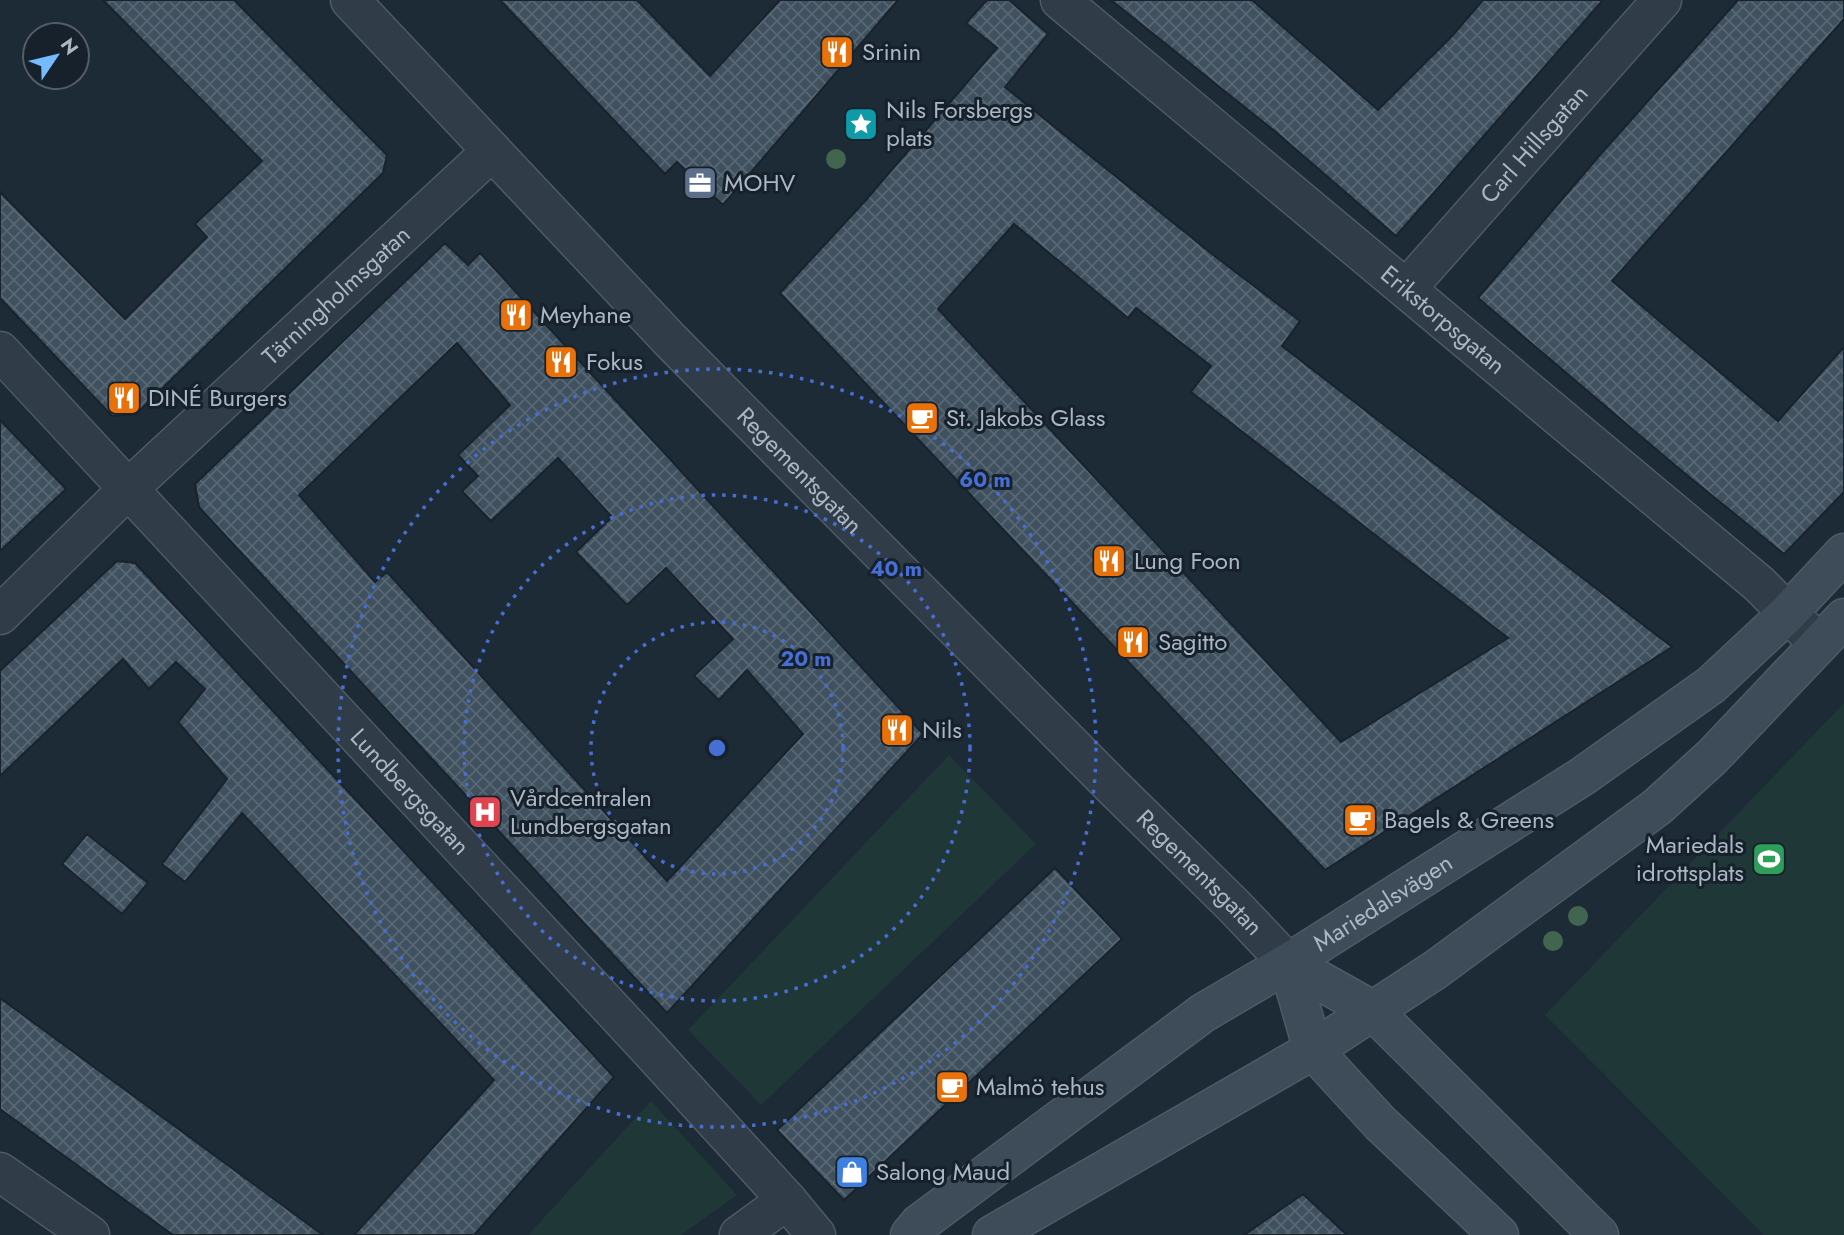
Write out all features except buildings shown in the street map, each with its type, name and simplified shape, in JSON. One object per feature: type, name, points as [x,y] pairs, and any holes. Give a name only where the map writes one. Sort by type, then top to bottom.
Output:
[{"type":"main road","name":"Mariedalsvägen","points":[[910,1235],[919,1224],[1203,1013],[1288,963],[1583,776],[1711,685],[1787,614],[1844,554]]},
{"type":"main road","points":[[992,1235],[1313,1050],[1435,970],[1657,807],[1712,757],[1832,631]]},
{"type":"main road","name":"Regementsgatan","points":[[1288,963],[1372,1010],[1599,1235]]},
{"type":"main road","name":"Regementsgatan","points":[[1288,963],[1313,1050],[1380,1123],[1499,1235]]},
{"type":"street","name":"Regementsgatan","points":[[350,0],[670,340],[1288,963]]},
{"type":"street","name":"Erikstorpsgatan","points":[[1060,0],[1759,584],[1787,614],[1832,631]]},
{"type":"street","name":"Carl Hillsgatan","points":[[1407,288],[1662,0]]},
{"type":"street","name":"Tärningholmsgatan","points":[[0,614],[128,489],[492,150]]},
{"type":"street","name":"Lundbergsgatan","points":[[0,351],[787,1200],[816,1235]]},
{"type":"street","points":[[0,1172],[90,1235]]},
{"type":"street","points":[[739,1235],[787,1200]]},
{"type":"green space","name":"Mariedals idrottsplats","points":[[1844,703],[1844,1235],[1764,1235],[1545,1015]]},
{"type":"green space","points":[[949,755],[1036,844],[761,1105],[688,1030]]},
{"type":"green space","points":[[651,1101],[737,1195],[681,1235],[528,1235]]},
{"type":"place","name":"Srinin","points":[[837,52]]},
{"type":"place","name":"Nils Forsbergs plats","points":[[861,124]]},
{"type":"place","name":"MOHV","points":[[700,183]]},
{"type":"place","name":"Meyhane","points":[[516,315]]},
{"type":"place","name":"Fokus","points":[[561,362]]},
{"type":"place","name":"DINÉ Burgers","points":[[124,398]]},
{"type":"place","name":"St. Jakobs Glass","points":[[922,418]]},
{"type":"place","name":"Lung Foon","points":[[1109,561]]},
{"type":"place","name":"Sagitto","points":[[1133,642]]},
{"type":"place","name":"Nils","points":[[897,730]]},
{"type":"place","name":"Vårdcentralen Lundbergsgatan","points":[[485,812]]},
{"type":"place","name":"Bagels & Greens","points":[[1360,820]]},
{"type":"place","name":"Mariedals idrottsplats","points":[[1769,859]]},
{"type":"place","name":"Malmö tehus","points":[[952,1087]]},
{"type":"place","name":"Salong Maud","points":[[852,1172]]}]
